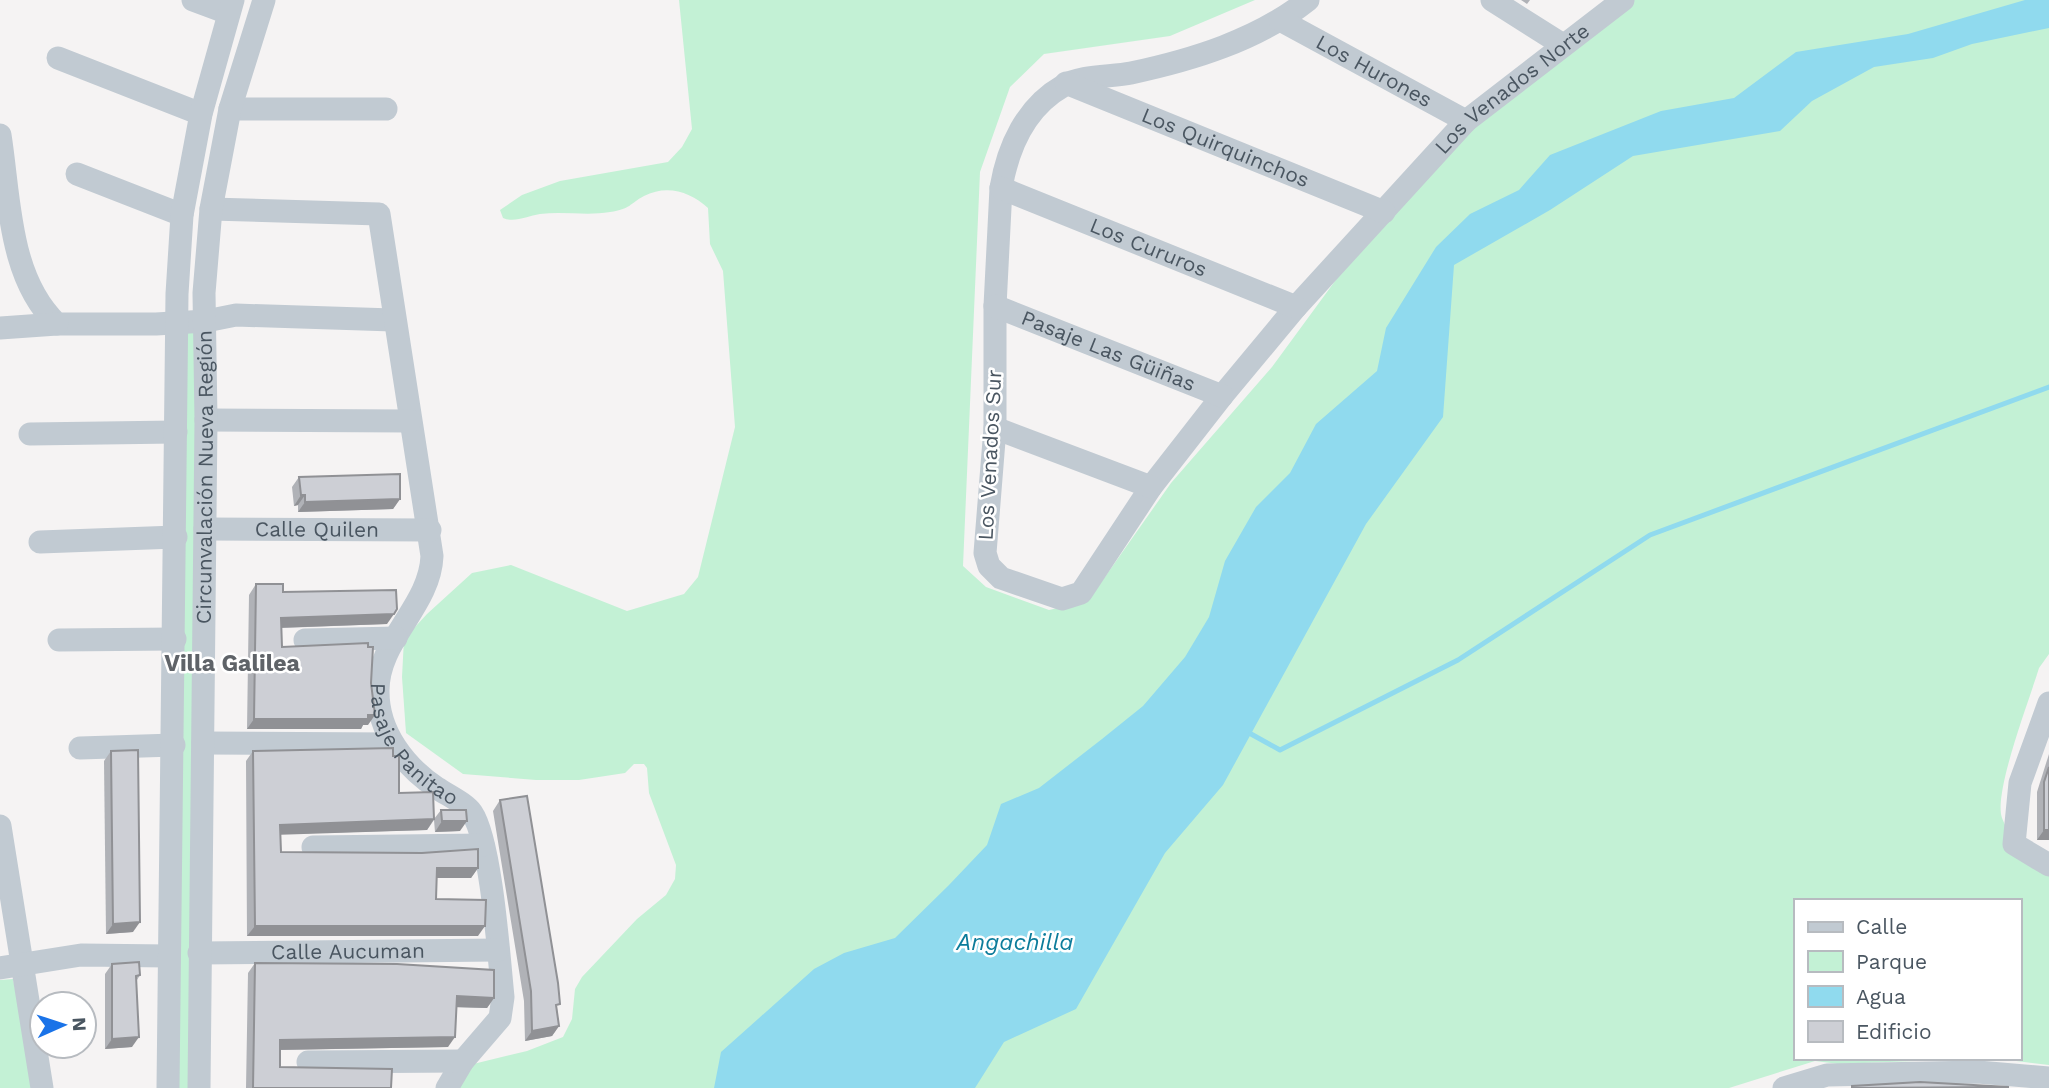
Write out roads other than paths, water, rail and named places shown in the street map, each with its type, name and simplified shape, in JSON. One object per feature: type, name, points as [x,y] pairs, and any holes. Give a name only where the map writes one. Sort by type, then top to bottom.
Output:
[{"type":"street","points":[[193,0],[231,6]]},
{"type":"street","name":"Circunvalación Nueva Región","points":[[199,1088],[206,420],[204,293],[211,209],[230,109],[264,0]]},
{"type":"street","name":"Los Venados Sur","points":[[1308,0],[1280,20],[1248,36],[1182,60],[1066,83],[1040,103],[1018,133],[1004,169],[1001,188],[995,306],[995,428],[985,553],[992,571],[1001,578],[1062,599],[1076,597],[1084,589],[1151,486],[1222,396],[1297,307],[1409,187]]},
{"type":"street","points":[[1492,0],[1563,45]]},
{"type":"street","name":"Los Venados Norte","points":[[1409,187],[1466,121],[1623,0]]},
{"type":"street","name":"Circunvalación Nueva Región","points":[[168,1088],[177,323],[182,215],[201,114],[231,6]]},
{"type":"street","name":"Los Hurones","points":[[1280,20],[1466,121]]},
{"type":"street","points":[[58,58],[201,114]]},
{"type":"street","name":"Los Quirquinchos","points":[[1066,83],[1384,212]]},
{"type":"street","points":[[230,109],[386,109]]},
{"type":"street","points":[[0,135],[21,270],[50,317]]},
{"type":"street","points":[[77,174],[182,215]]},
{"type":"street","name":"Los Cururos","points":[[1001,188],[1297,307]]},
{"type":"street","name":"Pasaje Panitao","points":[[211,209],[379,214],[393,320],[430,530],[432,573],[426,589],[396,638],[382,668],[378,691],[381,715],[393,744],[418,776],[471,812],[483,845],[503,997],[500,1018],[463,1061],[447,1088]]},
{"type":"street","name":"Pasaje Las Güiñas","points":[[995,306],[1222,396]]},
{"type":"street","points":[[0,328],[50,317],[177,323],[236,315],[393,320]]},
{"type":"street","points":[[206,420],[410,421]]},
{"type":"street","points":[[995,428],[1151,486]]},
{"type":"street","points":[[30,434],[176,432]]},
{"type":"street","name":"Calle Quilen","points":[[205,529],[430,530]]},
{"type":"street","points":[[40,542],[176,537]]},
{"type":"street","points":[[305,640],[396,638]]},
{"type":"street","points":[[59,640],[175,639]]},
{"type":"street","points":[[2049,703],[2020,783],[2014,844],[2049,865]]},
{"type":"street","points":[[203,743],[393,744]]},
{"type":"street","points":[[80,748],[174,745]]},
{"type":"street","points":[[0,826],[3,862],[24,965],[43,1088]]},
{"type":"street","points":[[313,847],[483,845]]},
{"type":"street","name":"Calle Aucuman","points":[[199,953],[498,950]]},
{"type":"street","points":[[0,968],[81,955],[169,956]]},
{"type":"street","points":[[308,1062],[463,1061]]},
{"type":"street","points":[[1784,1088],[1827,1081],[1979,1072],[2049,1078]]},
{"type":"water","name":"Angachilla","points":[[2025,0],[2049,0],[2049,28],[1972,44],[1933,58],[1874,67],[1812,101],[1780,131],[1633,156],[1550,210],[1454,265],[1443,417],[1366,524],[1223,785],[1165,853],[1076,1009],[1004,1042],[975,1088],[714,1088],[721,1052],[814,969],[844,953],[895,938],[987,845],[1001,804],[1039,788],[1143,706],[1185,657],[1209,617],[1225,561],[1256,507],[1290,473],[1316,424],[1377,371],[1386,328],[1436,247],[1470,214],[1519,190],[1550,155],[1661,111],[1734,98],[1796,52],[1908,34]]},
{"type":"waterway","points":[[1251,734],[1280,750],[1458,660],[1650,535],[2049,387]]},
{"type":"district","name":"Villa Galilea","points":[[232,663]]}]
